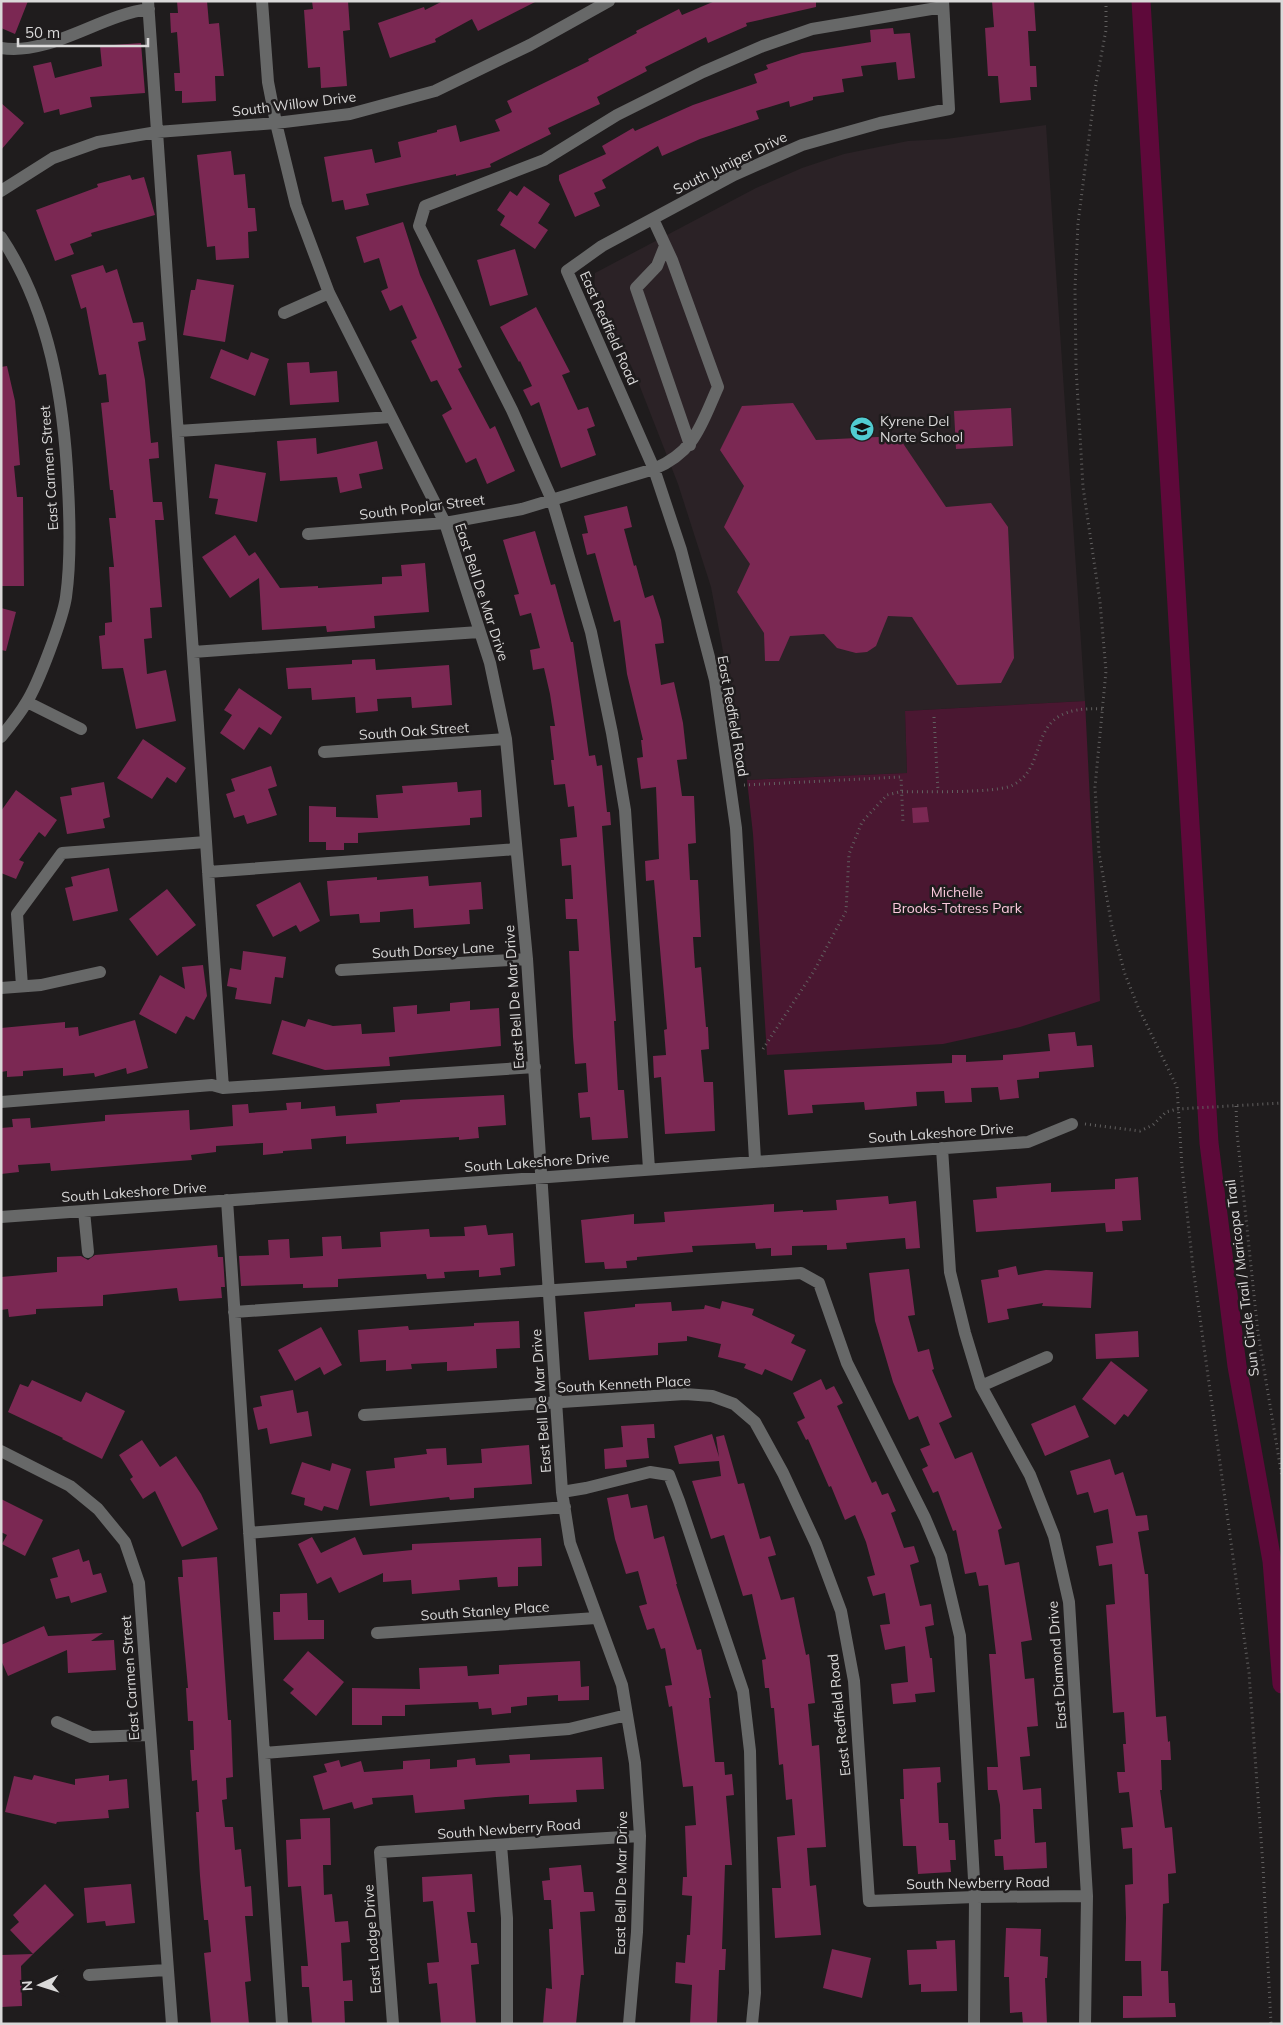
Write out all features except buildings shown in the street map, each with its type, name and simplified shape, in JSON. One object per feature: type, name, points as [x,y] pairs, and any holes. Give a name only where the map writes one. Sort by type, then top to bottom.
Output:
[{"type":"street","name":"East Bell De Mar Drive","points":[[262,1],[268,82],[296,205],[329,293],[445,523],[490,664],[506,739],[527,959],[562,1492],[570,1543],[622,1685],[635,1764],[640,1836],[637,1932],[629,2024]]},
{"type":"street","name":"South Willow Drive","points":[[1,191],[54,158],[98,142],[157,132],[276,123],[350,114],[435,91],[530,45],[609,1]]},
{"type":"street","name":"South Juniper Drive","points":[[567,271],[602,246],[734,175],[802,145],[880,123],[949,109],[943,4]]},
{"type":"street","points":[[649,1169],[625,810],[591,632],[552,500],[512,410],[419,226],[425,206],[544,160],[617,115],[703,72],[763,46],[812,29],[943,4]]},
{"type":"street","points":[[1,48],[12,50],[34,48],[149,5],[223,1088]]},
{"type":"street","points":[[652,219],[665,246],[718,387],[690,445]]},
{"type":"street","name":"East Carmen Street","points":[[1,237],[24,277],[47,342],[60,400],[69,512],[66,598],[52,642],[27,702],[1,737]]},
{"type":"street","points":[[665,246],[657,266],[636,288],[690,445]]},
{"type":"street","name":"East Redfield Road","points":[[567,271],[654,469],[681,550],[716,689],[736,828],[755,1160]]},
{"type":"street","points":[[284,313],[329,293]]},
{"type":"street","points":[[178,431],[391,417]]},
{"type":"street","name":"South Poplar Street","points":[[308,534],[445,523],[522,509],[654,469],[673,461],[690,445]]},
{"type":"street","points":[[193,652],[480,632]]},
{"type":"street","points":[[27,702],[81,730]]},
{"type":"street","name":"South Oak Street","points":[[324,752],[506,739]]},
{"type":"street","points":[[22,986],[17,914],[62,853],[206,842]]},
{"type":"street","points":[[208,872],[516,849]]},
{"type":"street","name":"South Dorsey Lane","points":[[341,970],[527,959]]},
{"type":"street","points":[[1,988],[100,972]]},
{"type":"street","points":[[1,1102],[212,1085],[223,1088],[534,1067]]},
{"type":"street","name":"South Lakeshore Drive","points":[[1,1217],[755,1160],[1028,1142],[1072,1124]]},
{"type":"street","name":"East Diamond Drive","points":[[942,1148],[950,1272],[981,1386],[1030,1475],[1054,1536],[1068,1602],[1087,1896],[1085,2024]]},
{"type":"street","points":[[227,1200],[282,2024]]},
{"type":"street","points":[[84,1211],[88,1252]]},
{"type":"street","points":[[234,1312],[549,1292],[801,1273],[819,1283],[847,1363],[925,1518],[941,1556],[960,1636],[975,1896],[974,2024]]},
{"type":"street","points":[[981,1386],[1047,1357]]},
{"type":"street","name":"South Kenneth Place","points":[[364,1415],[686,1394],[712,1396],[734,1404]]},
{"type":"street","name":"East Redfield Road","points":[[734,1404],[755,1422],[783,1473],[816,1544],[841,1612],[854,1681],[869,1902]]},
{"type":"street","name":"East Carmen Street","points":[[1,1451],[70,1486],[98,1509],[125,1542],[139,1583],[166,1970],[172,2024]]},
{"type":"street","points":[[562,1492],[650,1472],[669,1475],[679,1501],[743,1692],[750,1751],[756,1993],[752,2024]]},
{"type":"street","points":[[249,1533],[565,1508]]},
{"type":"street","name":"South Stanley Place","points":[[377,1634],[596,1618]]},
{"type":"street","points":[[264,1753],[569,1729],[627,1715]]},
{"type":"street","points":[[57,1722],[91,1737],[149,1735]]},
{"type":"street","name":"South Newberry Road","points":[[380,1852],[640,1836]]},
{"type":"street","points":[[500,1845],[507,1918],[507,2024]]},
{"type":"street","name":"East Lodge Drive","points":[[380,1852],[393,2024]]},
{"type":"street","name":"South Newberry Road","points":[[869,1902],[975,1896],[1087,1896]]},
{"type":"street","points":[[89,1975],[166,1970]]},
{"type":"path","points":[[1106,1],[1106,30],[1096,83],[1078,223],[1076,288],[1078,425],[1083,487],[1101,612],[1106,671],[1095,787],[1099,853],[1111,918],[1125,974],[1138,1007],[1177,1087],[1177,1110],[1194,1267],[1249,1673],[1263,1866],[1271,2024]]},
{"type":"path","points":[[761,1051],[814,971],[846,911],[849,854],[862,822],[887,795],[902,792],[1011,786],[1027,774],[1040,737],[1048,726],[1063,715],[1075,710],[1103,709]]},
{"type":"path","points":[[934,717],[938,791]]},
{"type":"path","points":[[744,785],[901,777],[903,823]]},
{"type":"path","points":[[1072,1124],[1112,1126],[1128,1131],[1140,1130],[1152,1125],[1166,1112],[1182,1109],[1282,1103]]},
{"type":"path","name":"Sun Circle Trail / Maricopa Trail","points":[[1236,1106],[1236,1133],[1258,1332],[1282,1477]]},
{"type":"shaded area","name":"Kyrene Del Norte School","points":[[1046,125],[1085,701],[905,711],[907,773],[747,780],[711,587],[678,484],[635,374],[594,290],[595,273],[756,188],[802,168],[844,154],[908,141],[946,139]]},
{"type":"green space","name":"Michelle Brooks-Totress Park","points":[[1085,701],[1100,1001],[1020,1027],[943,1044],[767,1055],[753,834],[747,780],[907,773],[905,711]]},
{"type":"waterway","points":[[1141,1],[1209,1143],[1237,1366],[1272,1561],[1282,1684]]},
{"type":"place","name":"Kyrene Del Norte School","points":[[862,429]]}]
